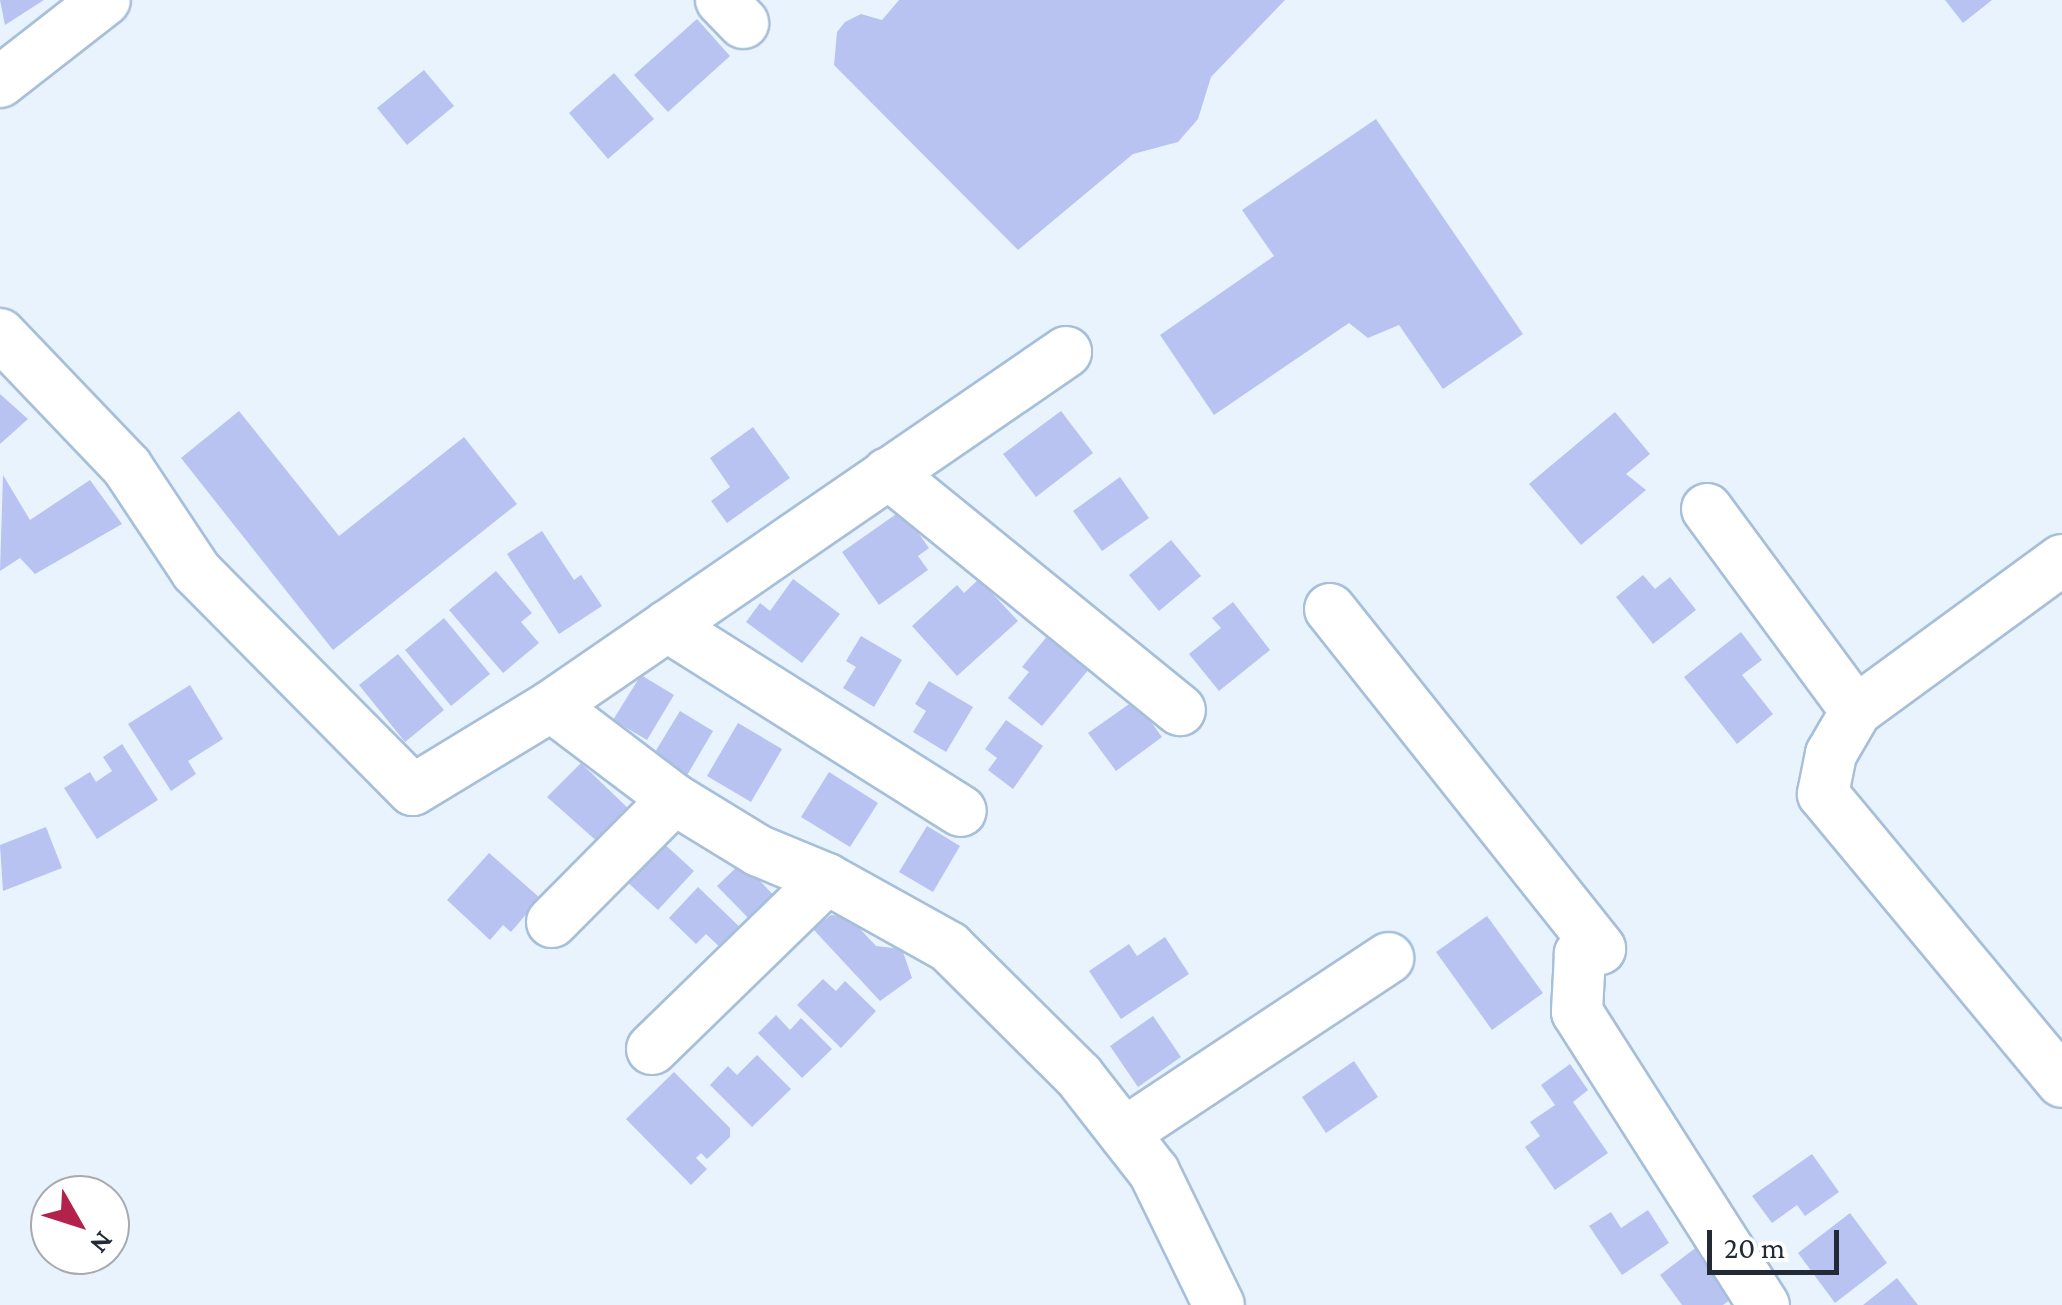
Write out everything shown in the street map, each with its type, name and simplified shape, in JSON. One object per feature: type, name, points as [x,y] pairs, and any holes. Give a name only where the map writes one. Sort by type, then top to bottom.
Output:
[{"type":"street","points":[[2,75],[105,0]]},
{"type":"street","points":[[0,334],[127,468],[196,571],[413,790],[552,706],[1066,352]]},
{"type":"street","points":[[888,472],[1180,710]]},
{"type":"street","points":[[1707,509],[1856,711]]},
{"type":"street","points":[[2062,560],[1856,711],[1831,754],[1823,794],[2062,1082]]},
{"type":"street","points":[[1330,610],[1600,948],[1580,954],[1577,1012],[1764,1305]]},
{"type":"street","points":[[667,626],[961,811]]},
{"type":"street","points":[[552,706],[674,799],[760,851],[827,878],[949,947],[1079,1076],[1154,1172],[1219,1305]]},
{"type":"street","points":[[552,922],[674,799]]},
{"type":"street","points":[[652,1049],[827,878]]},
{"type":"street","points":[[1124,1134],[1388,958]]},
{"type":"building","points":[[0,0],[44,0],[5,25]]},
{"type":"building","points":[[899,0],[1285,0],[1211,77],[1198,119],[1178,142],[1133,154],[1018,250],[834,65],[837,32],[845,22],[861,14],[882,20]]},
{"type":"building","points":[[1945,0],[1992,0],[1963,23]]},
{"type":"building","points":[[697,19],[730,56],[668,112],[634,75]]},
{"type":"building","points":[[424,70],[454,106],[407,145],[377,108]]},
{"type":"building","points":[[614,73],[654,119],[608,159],[569,113]]},
{"type":"building","points":[[1376,119],[1523,334],[1443,389],[1399,325],[1368,338],[1349,323],[1214,415],[1160,335],[1274,256],[1242,210]]},
{"type":"building","points":[[0,394],[28,419],[0,444]]},
{"type":"building","points":[[239,411],[339,536],[464,437],[517,504],[333,650],[181,458]]},
{"type":"building","points":[[1061,411],[1093,453],[1036,497],[1003,454]]},
{"type":"building","points":[[1615,412],[1650,454],[1626,474],[1646,490],[1581,545],[1529,484]]},
{"type":"building","points":[[753,427],[790,478],[727,523],[711,501],[730,487],[710,458]]},
{"type":"building","points":[[3,475],[30,520],[90,480],[122,524],[35,574],[20,558],[0,571]]},
{"type":"building","points":[[1120,477],[1149,518],[1102,551],[1073,511]]},
{"type":"building","points":[[902,510],[929,548],[918,556],[928,570],[879,605],[842,552]]},
{"type":"building","points":[[542,531],[574,580],[581,575],[602,606],[559,634],[507,554]]},
{"type":"building","points":[[1171,540],[1201,576],[1159,611],[1129,575]]},
{"type":"building","points":[[496,571],[532,613],[521,622],[539,643],[503,673],[449,610]]},
{"type":"building","points":[[1643,575],[1655,589],[1670,577],[1696,610],[1653,644],[1616,597]]},
{"type":"building","points":[[793,579],[840,614],[802,663],[746,622],[760,603],[770,611]]},
{"type":"building","points":[[979,579],[1018,621],[957,676],[912,626],[957,585],[964,593]]},
{"type":"building","points":[[1233,602],[1270,650],[1219,691],[1189,654],[1221,628],[1212,618]]},
{"type":"building","points":[[444,618],[490,674],[451,706],[405,650]]},
{"type":"building","points":[[1053,629],[1094,663],[1042,726],[1008,698],[1029,672],[1022,667]]},
{"type":"building","points":[[1741,632],[1762,660],[1742,675],[1773,714],[1737,744],[1684,677]]},
{"type":"building","points":[[861,636],[902,660],[874,707],[843,688],[856,667],[846,661]]},
{"type":"building","points":[[398,654],[444,710],[405,742],[359,685]]},
{"type":"building","points":[[641,675],[674,695],[647,740],[613,720]]},
{"type":"building","points":[[929,681],[973,707],[946,752],[913,732],[926,711],[915,704]]},
{"type":"building","points":[[190,685],[223,739],[188,761],[196,774],[171,791],[128,724]]},
{"type":"building","points":[[1135,700],[1162,737],[1116,771],[1088,733]]},
{"type":"building","points":[[680,711],[713,731],[686,777],[652,757]]},
{"type":"building","points":[[1006,720],[1043,746],[1013,789],[988,770],[997,758],[985,749]]},
{"type":"building","points":[[738,723],[782,749],[751,802],[707,776]]},
{"type":"building","points":[[122,744],[158,800],[97,839],[64,788],[90,772],[96,782],[112,771],[103,757]]},
{"type":"building","points":[[581,763],[633,813],[600,844],[547,797]]},
{"type":"building","points":[[829,772],[878,803],[850,847],[801,817]]},
{"type":"building","points":[[927,826],[960,846],[933,892],[899,872]]},
{"type":"building","points":[[46,827],[62,868],[3,891],[0,845]]},
{"type":"building","points":[[661,841],[694,871],[658,910],[625,880]]},
{"type":"building","points":[[489,853],[540,898],[511,932],[503,925],[490,940],[447,900]]},
{"type":"building","points":[[742,862],[779,901],[754,924],[717,886]]},
{"type":"building","points":[[698,887],[745,932],[726,953],[706,934],[696,944],[669,918]]},
{"type":"building","points":[[831,915],[848,916],[876,946],[902,949],[912,978],[880,1001],[813,929]]},
{"type":"building","points":[[1487,916],[1543,993],[1492,1030],[1436,952]]},
{"type":"building","points":[[1165,937],[1189,974],[1121,1019],[1089,971],[1129,944],[1137,956]]},
{"type":"building","points":[[823,979],[836,991],[845,981],[876,1011],[841,1048],[797,1005]]},
{"type":"building","points":[[776,1015],[790,1030],[801,1018],[832,1049],[802,1078],[758,1033]]},
{"type":"building","points":[[1153,1016],[1181,1057],[1138,1087],[1110,1046]]},
{"type":"building","points":[[757,1055],[791,1089],[752,1127],[710,1085],[728,1066],[737,1075]]},
{"type":"building","points":[[1354,1061],[1378,1097],[1326,1133],[1302,1097]]},
{"type":"building","points":[[1570,1064],[1588,1090],[1573,1102],[1608,1153],[1555,1190],[1525,1147],[1540,1136],[1530,1122],[1555,1105],[1541,1085]]},
{"type":"building","points":[[674,1072],[730,1128],[730,1137],[707,1159],[701,1153],[696,1158],[707,1169],[691,1185],[626,1119]]},
{"type":"building","points":[[1812,1154],[1839,1192],[1805,1216],[1797,1205],[1772,1223],[1752,1196]]},
{"type":"building","points":[[1648,1210],[1669,1243],[1622,1275],[1589,1226],[1611,1212],[1621,1228]]},
{"type":"building","points":[[1850,1213],[1887,1263],[1835,1303],[1798,1253]]},
{"type":"building","points":[[1698,1246],[1735,1296],[1723,1305],[1682,1305],[1660,1275]]},
{"type":"building","points":[[1897,1278],[1918,1305],[1863,1305]]}]
